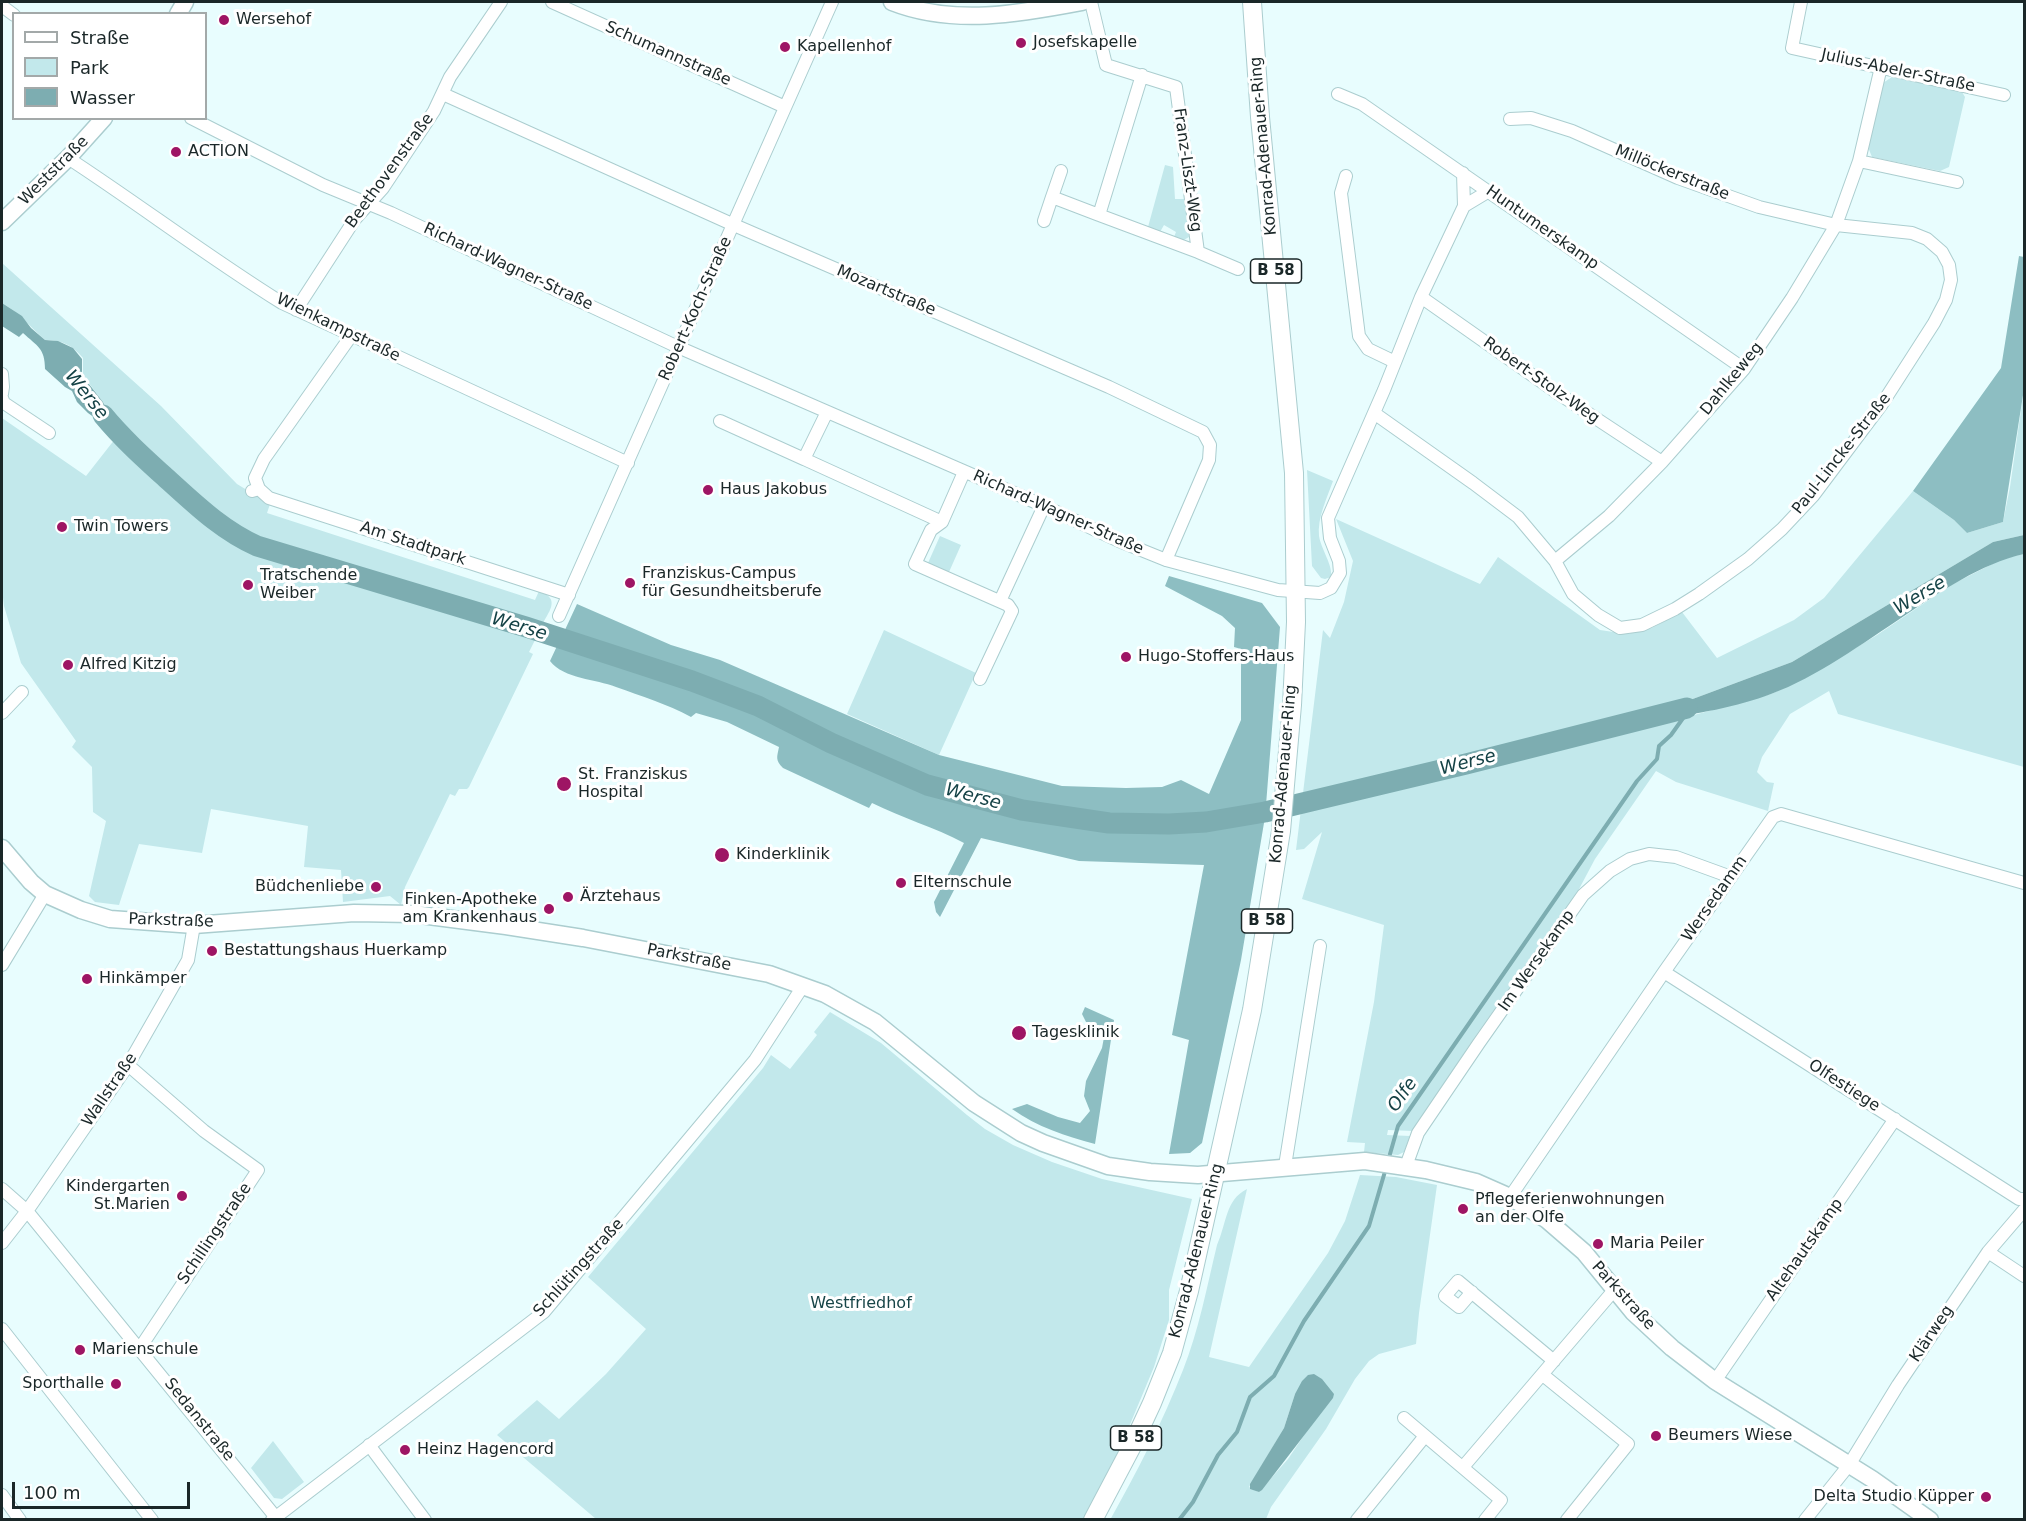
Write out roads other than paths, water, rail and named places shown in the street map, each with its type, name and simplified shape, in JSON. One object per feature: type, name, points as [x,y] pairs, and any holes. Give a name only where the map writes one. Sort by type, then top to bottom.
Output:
[{"type":"main road","name":"Konrad-Adenauer-Ring","points":[[1093,1520],[1142,1425],[1172,1353],[1189,1292],[1217,1175],[1252,1010],[1281,831],[1292,705],[1296,592],[1294,473],[1260,117],[1252,2]]},
{"type":"street","points":[[2,6],[4,2]]},
{"type":"street","name":"Beethovenstraße","points":[[296,310],[355,219],[383,188],[443,94],[450,77],[501,2]]},
{"type":"street","name":"Schumannstraße","points":[[552,2],[784,106]]},
{"type":"street","name":"Robert-Koch-Straße","points":[[559,616],[832,2]]},
{"type":"street","points":[[892,2],[921,11],[966,16],[1020,12],[1082,2]]},
{"type":"street","name":"Franz-Liszt-Weg","points":[[1091,2],[1106,65],[1176,87],[1198,252]]},
{"type":"street","name":"Julius-Abeler-Straße","points":[[1801,2],[1792,48],[2004,95]]},
{"type":"street","name":"Dahlkeweg","points":[[1555,561],[1609,516],[1662,462],[1744,369],[1792,298],[1836,225],[1859,161],[1881,67]]},
{"type":"street","points":[[1099,215],[1142,75]]},
{"type":"street","name":"Huntumerskamp","points":[[1338,93],[1362,104],[1489,190],[1744,369]]},
{"type":"street","name":"Mozartstraße","points":[[443,94],[734,225],[1109,387],[1203,432],[1210,446],[1209,460],[1166,560]]},
{"type":"street","name":"Millöckerstraße","points":[[1510,119],[1531,118],[1572,130],[1678,178],[1759,207],[1836,225]]},
{"type":"street","name":"Weststraße","points":[[2,222],[68,158],[102,120]]},
{"type":"street","name":"Richard-Wagner-Straße","points":[[195,120],[323,184],[391,213],[678,347],[1044,506],[1119,541],[1166,560],[1256,586],[1296,592]]},
{"type":"street","name":"Wienkampstraße","points":[[68,158],[135,202],[239,276],[296,310],[628,463]]},
{"type":"street","points":[[1859,161],[1957,182]]},
{"type":"street","points":[[1044,220],[1060,171]]},
{"type":"street","points":[[1296,592],[1324,591],[1331,588],[1339,579],[1340,567],[1330,538],[1328,519],[1421,297],[1464,206],[1463,173]]},
{"type":"street","points":[[1346,176],[1341,193],[1359,336],[1368,349],[1395,362]]},
{"type":"street","points":[[1464,206],[1489,190]]},
{"type":"street","name":"Franz-Liszt-Weg","points":[[1052,197],[1238,269]]},
{"type":"street","name":"Paul-Lincke-Straße","points":[[1555,561],[1573,594],[1598,615],[1620,628],[1642,625],[1675,609],[1748,559],[1782,529],[1813,496],[1882,404],[1946,300],[1951,280],[1949,265],[1942,252],[1927,239],[1912,233],[1836,225]]},
{"type":"street","name":"Robert-Stolz-Weg","points":[[1421,297],[1559,394],[1662,462]]},
{"type":"street","name":"Am Stadtpark","points":[[351,336],[264,459],[255,478],[256,490],[269,498],[568,595]]},
{"type":"street","points":[[2,374],[4,403],[49,433]]},
{"type":"street","points":[[804,459],[827,412]]},
{"type":"street","points":[[1374,413],[1518,517],[1555,561]]},
{"type":"street","points":[[720,421],[942,522]]},
{"type":"street","points":[[964,472],[942,522],[931,530],[915,564],[1010,606],[1012,614],[980,679]]},
{"type":"street","points":[[1000,601],[1044,506]]},
{"type":"street","points":[[2,713],[22,692]]},
{"type":"street","name":"Wersedamm","points":[[1510,1197],[1773,817],[1781,814],[2025,883]]},
{"type":"street","points":[[2,848],[31,882],[45,894],[2,965]]},
{"type":"street","name":"Im Wersekamp","points":[[1393,1164],[1418,1133],[1583,895],[1610,871],[1630,859],[1649,854],[1676,857],[1731,877]]},
{"type":"street","name":"Parkstraße","points":[[45,894],[81,910],[110,919],[195,925],[354,913],[412,914],[506,926],[654,951],[769,974],[838,1000],[875,1022],[974,1103],[1021,1133],[1108,1166],[1150,1172],[1217,1175],[1286,1166],[1356,1161],[1393,1164],[1456,1176],[1510,1197],[1547,1221],[1584,1252],[1633,1312],[1715,1381],[1849,1465],[1930,1520]]},
{"type":"street","name":"Wallstraße","points":[[2,1243],[27,1211],[128,1065],[188,960],[195,925]]},
{"type":"street","points":[[1286,1166],[1320,946]]},
{"type":"street","name":"Olfestiege","points":[[1664,972],[2019,1199],[2025,1199]]},
{"type":"street","name":"Schlütingstraße","points":[[275,1518],[544,1312],[755,1060],[803,986]]},
{"type":"street","name":"Schillingstraße","points":[[128,1065],[204,1131],[258,1170],[140,1348]]},
{"type":"street","name":"Altehautskamp","points":[[1715,1381],[1895,1119]]},
{"type":"street","name":"Sedanstraße","points":[[2,1189],[27,1211],[140,1348],[275,1518]]},
{"type":"street","name":"Klärweg","points":[[1805,1520],[1849,1465],[1898,1385],[1988,1252],[2025,1210]]},
{"type":"street","points":[[1988,1252],[2025,1276]]},
{"type":"street","points":[[1463,1467],[1615,1289]]},
{"type":"street","points":[[1472,1292],[1554,1361]]},
{"type":"street","points":[[2,1329],[152,1520]]},
{"type":"street","points":[[1543,1375],[1628,1444],[1567,1520]]},
{"type":"street","points":[[1404,1418],[1502,1500],[1485,1520]]},
{"type":"street","points":[[1357,1520],[1425,1436]]},
{"type":"street","points":[[369,1445],[424,1520]]},
{"type":"street","points":[[2,1495],[20,1520]]},
{"type":"water","points":[[2,303],[22,316],[31,328],[45,340],[58,341],[73,348],[82,359],[82,375],[103,402],[120,436],[88,413],[77,402],[72,391],[45,369],[44,356],[36,345],[23,333],[19,337],[2,326]]},
{"type":"water","points":[[2024,535],[2024,554],[1992,564],[1962,579],[1839,659],[1788,687],[1745,703],[1716,710],[1660,717],[1682,703],[1792,662],[1993,542]]},
{"type":"water","points":[[1314,1374],[1322,1379],[1334,1394],[1333,1398],[1262,1490],[1259,1492],[1250,1489],[1250,1484],[1284,1428],[1295,1394],[1302,1381],[1308,1375]]},
{"type":"waterway","name":"Werse","points":[[103,415],[133,447],[197,506],[220,524],[257,546],[526,627],[692,681],[758,706],[831,743],[927,785],[1022,810],[1109,823],[1206,822],[1265,812],[1687,708]]},
{"type":"waterway","name":"Olfe","points":[[1388,1161],[1398,1126],[1637,781],[1657,759],[1659,746],[1671,735],[1686,714]]},
{"type":"waterway","name":"Olfe","points":[[1179,1520],[1193,1502],[1218,1455],[1237,1432],[1250,1397],[1274,1376],[1304,1321],[1369,1226],[1386,1168]]},
{"type":"place","name":"Wersehof","points":[[224,20]]},
{"type":"place","name":"Josefskapelle","points":[[1021,43]]},
{"type":"place","name":"Kapellenhof","points":[[785,47]]},
{"type":"place","name":"ACTION","points":[[176,152]]},
{"type":"place","name":"Haus Jakobus","points":[[708,490]]},
{"type":"place","name":"Twin Towers","points":[[62,527]]},
{"type":"place","name":"Franziskus-Campus für Gesundheitsberufe","points":[[630,583]]},
{"type":"place","name":"Tratschende Weiber","points":[[248,585]]},
{"type":"place","name":"Hugo-Stoffers-Haus","points":[[1126,657]]},
{"type":"place","name":"Alfred Kitzig","points":[[68,665]]},
{"type":"place","name":"St. Franziskus Hospital","points":[[564,784]]},
{"type":"place","name":"Kinderklinik","points":[[722,855]]},
{"type":"place","name":"Elternschule","points":[[901,883]]},
{"type":"place","name":"Büdchenliebe","points":[[376,887]]},
{"type":"place","name":"Ärztehaus","points":[[568,897]]},
{"type":"place","name":"Finken-Apotheke am Krankenhaus","points":[[549,909]]},
{"type":"place","name":"Bestattungshaus Huerkamp","points":[[212,951]]},
{"type":"place","name":"Hinkämper","points":[[87,979]]},
{"type":"place","name":"Tagesklinik","points":[[1019,1033]]},
{"type":"place","name":"Kindergarten St.Marien","points":[[182,1196]]},
{"type":"place","name":"Pflegeferienwohnungen an der Olfe","points":[[1463,1209]]},
{"type":"place","name":"Maria Peiler","points":[[1598,1244]]},
{"type":"place","name":"Marienschule","points":[[80,1350]]},
{"type":"place","name":"Sporthalle","points":[[116,1384]]},
{"type":"place","name":"Beumers Wiese","points":[[1656,1436]]},
{"type":"place","name":"Heinz Hagencord","points":[[405,1450]]},
{"type":"place","name":"Delta Studio Küpper","points":[[1986,1497]]},
{"type":"park label","name":"Westfriedhof","points":[[861,1304]]}]
